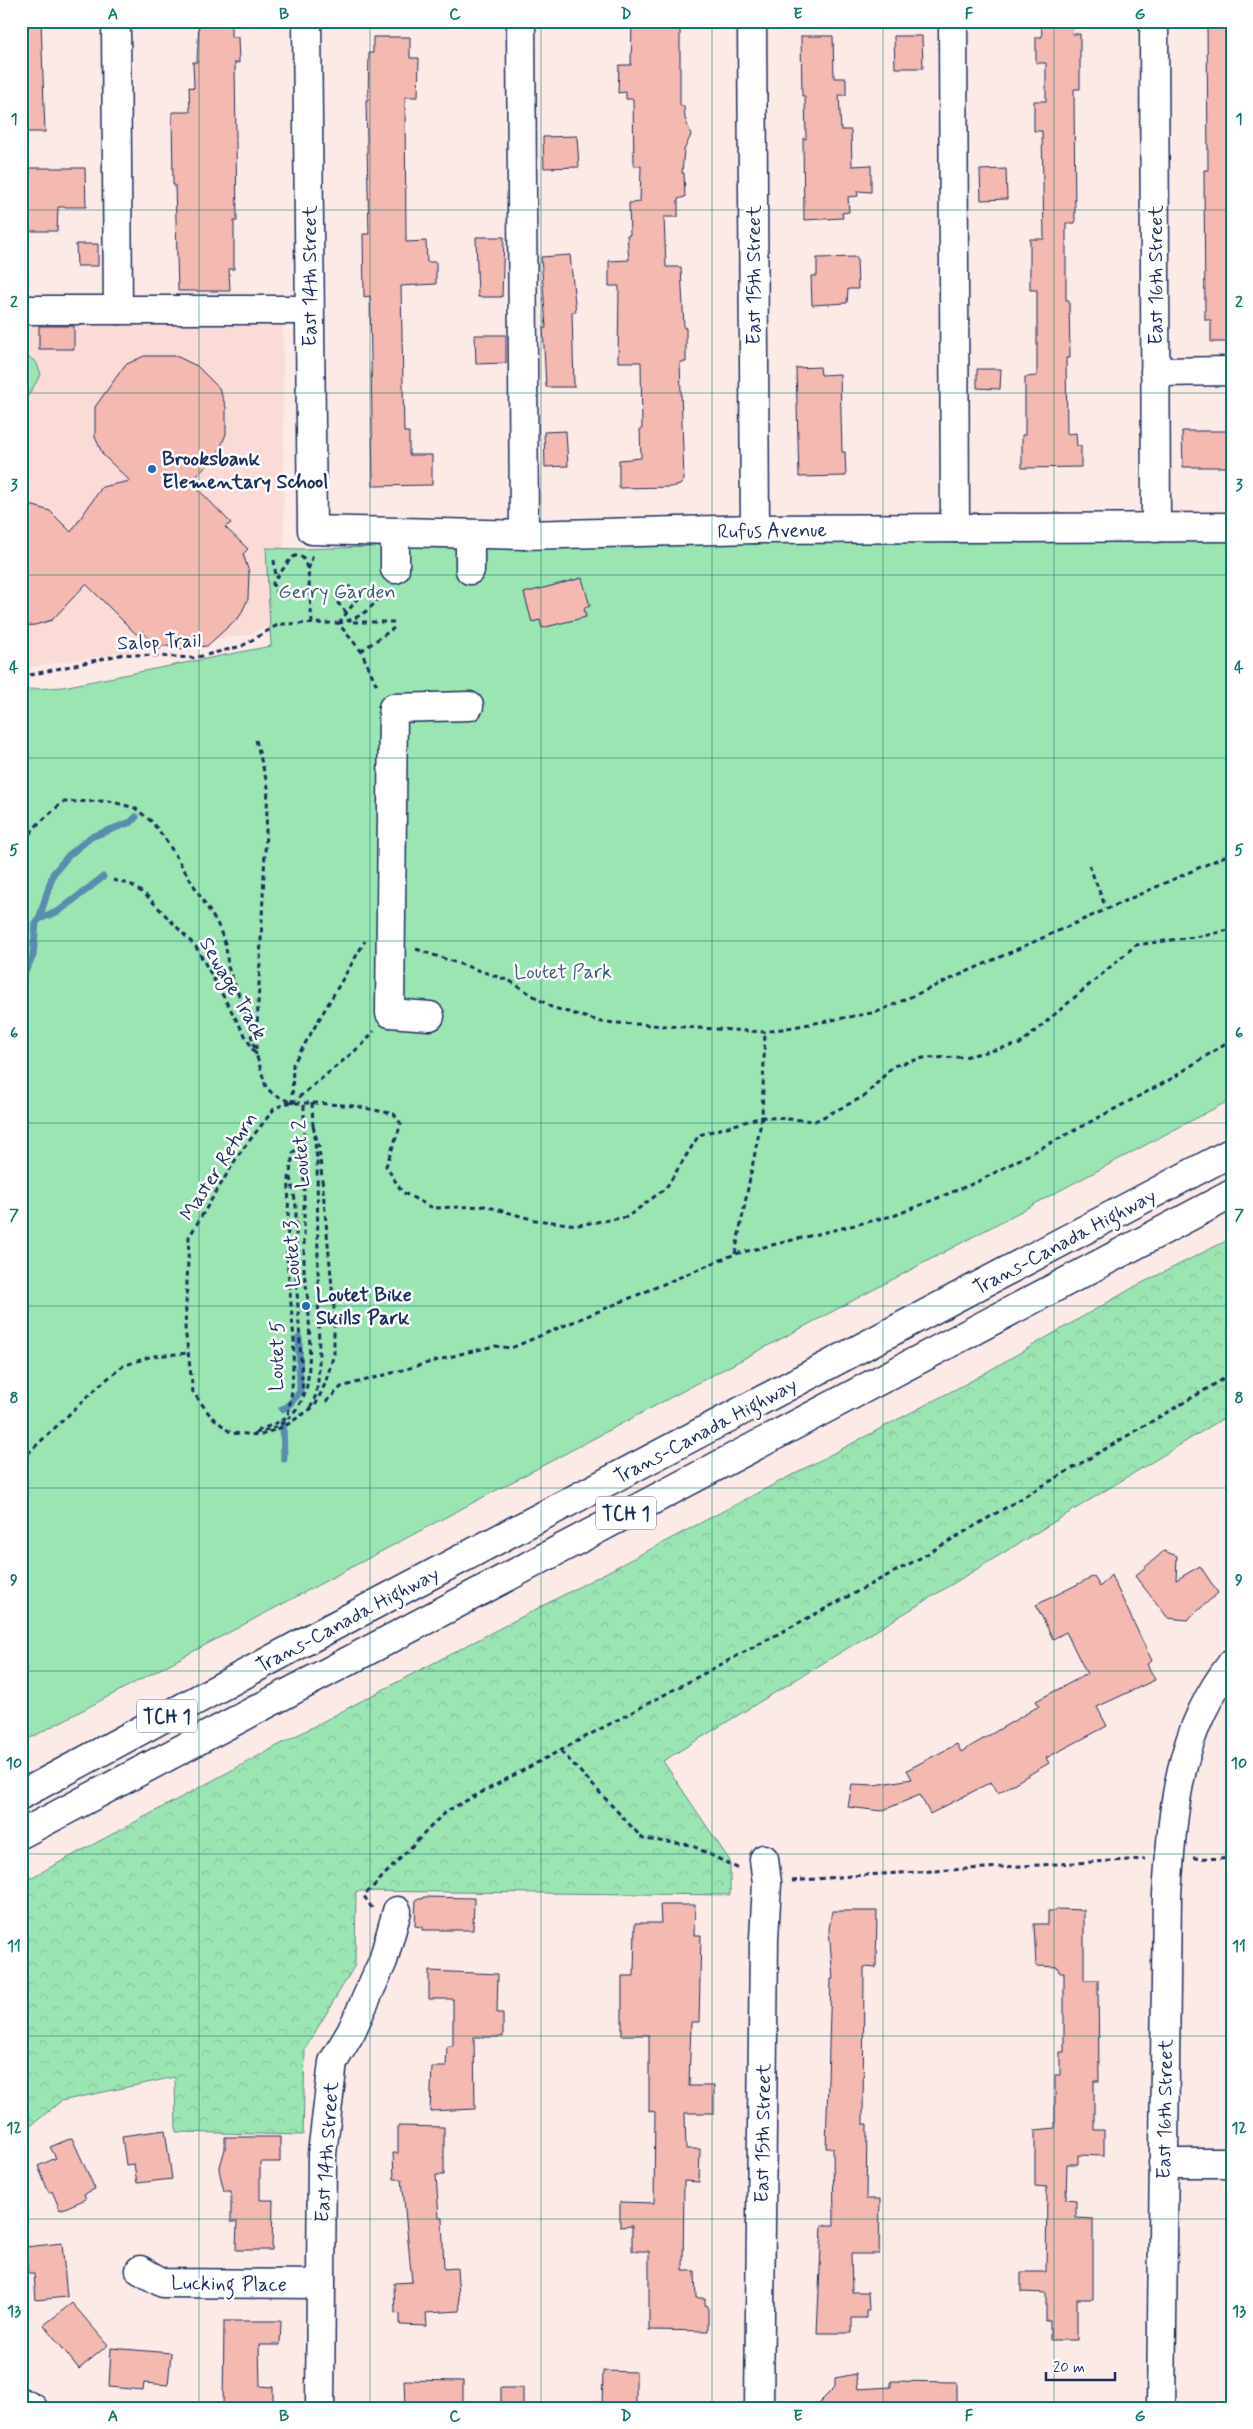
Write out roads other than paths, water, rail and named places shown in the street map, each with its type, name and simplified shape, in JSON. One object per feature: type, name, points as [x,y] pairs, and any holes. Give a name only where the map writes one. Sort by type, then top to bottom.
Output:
[{"type":"main road","points":[[116,21],[118,310]]},
{"type":"main road","name":"East 14th Street","points":[[307,21],[309,310],[314,530]]},
{"type":"main road","points":[[521,21],[524,535]]},
{"type":"main road","name":"East 15th Street","points":[[752,21],[755,529]]},
{"type":"main road","points":[[953,21],[955,528]]},
{"type":"main road","name":"East 16th Street","points":[[1154,21],[1156,528]]},
{"type":"main road","points":[[21,310],[309,310]]},
{"type":"main road","points":[[1155,372],[1232,371]]},
{"type":"main road","name":"Rufus Avenue","points":[[314,530],[395,552],[470,534],[524,535],[755,529],[1232,527]]},
{"type":"main road","points":[[470,534],[470,570]]},
{"type":"main road","points":[[430,1016],[390,1013],[393,708],[469,706]]},
{"type":"main road","name":"Trans-Canada Highway","points":[[21,1794],[313,1637],[1232,1152]]},
{"type":"main road","name":"Trans-Canada Highway","points":[[21,1834],[1232,1194]]},
{"type":"main road","name":"East 16th Street","points":[[1161,2408],[1163,2163],[1170,1858],[1174,1810],[1187,1747],[1204,1704],[1232,1663]]},
{"type":"main road","name":"East 15th Street","points":[[759,2408],[766,1871]]},
{"type":"main road","name":"East 14th Street","points":[[320,2408],[322,2154],[333,2062],[351,2032],[379,1970],[393,1922]]},
{"type":"main road","points":[[1163,2163],[1232,2163]]},
{"type":"main road","name":"Lucking Place","points":[[140,2270],[163,2283],[320,2284]]},
{"type":"main road","points":[[21,2402],[33,2408]]},
{"type":"waterway","points":[[21,979],[33,956],[36,923],[39,919],[53,874],[69,855],[91,837],[131,822],[136,817]]},
{"type":"waterway","points":[[39,919],[59,911],[103,877]]},
{"type":"waterway","points":[[282,1409],[287,1407],[300,1392],[299,1338]]},
{"type":"waterway","points":[[283,1422],[284,1459]]},
{"type":"place","name":"Brooksbank Elementary School","points":[[152,469]]},
{"type":"place","name":"Loutet Bike Skills Park","points":[[306,1306]]},
{"type":"park label","name":"Gerry Garden","points":[[337,591]]},
{"type":"park label","name":"Loutet Park","points":[[563,971]]}]
